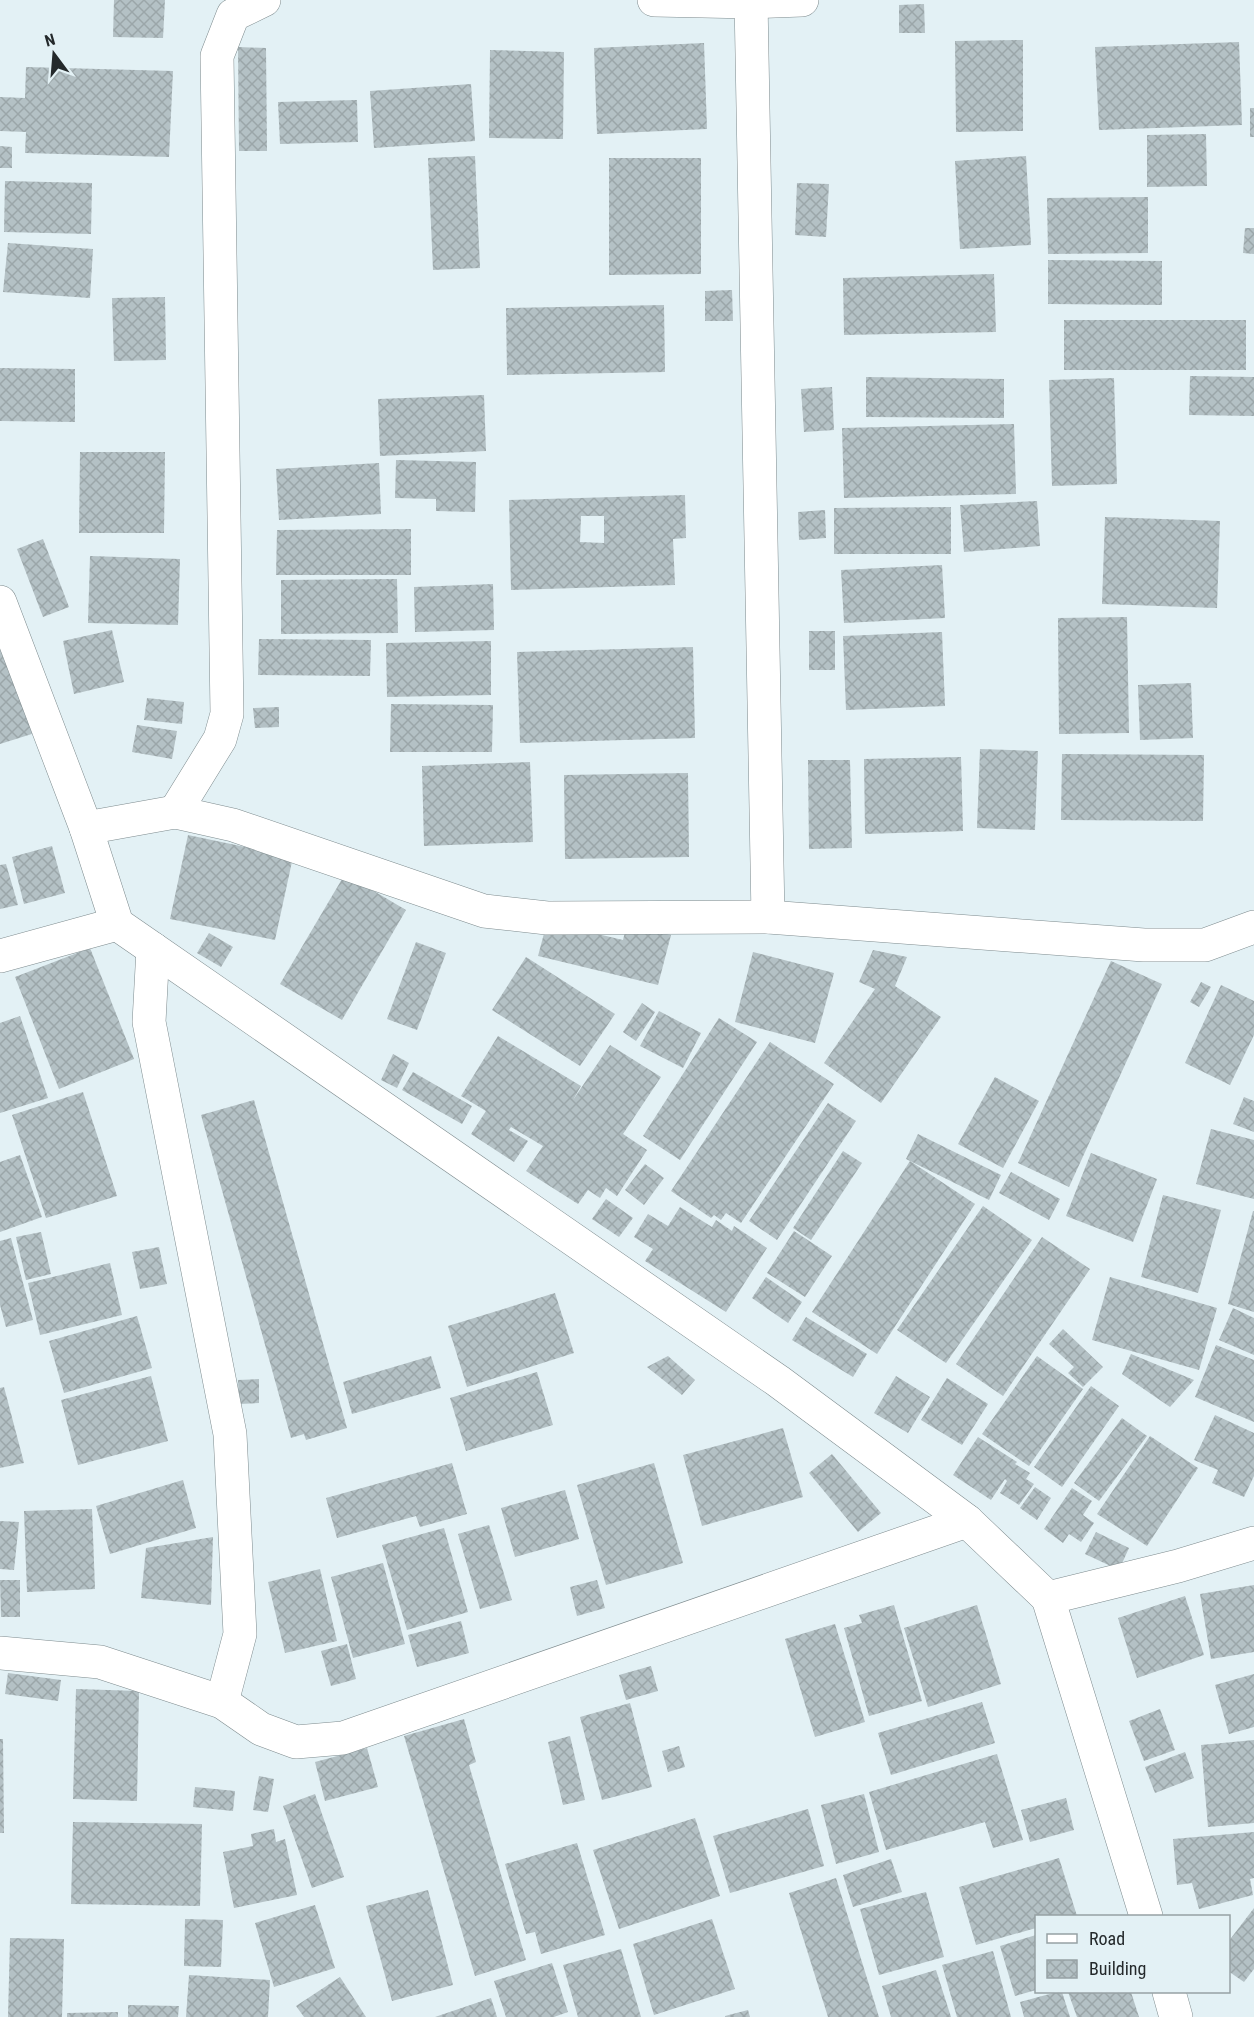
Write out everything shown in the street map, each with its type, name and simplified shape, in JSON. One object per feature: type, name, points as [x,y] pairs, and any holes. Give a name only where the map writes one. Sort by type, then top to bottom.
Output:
[{"type":"street","points":[[175,812],[220,739],[227,714],[217,56],[233,15],[264,0]]},
{"type":"street","points":[[654,0],[801,0]]},
{"type":"street","points":[[751,1],[768,917]]},
{"type":"street","points":[[0,602],[86,828],[117,924],[778,1381],[967,1521],[1048,1599],[1145,1915]]},
{"type":"street","points":[[86,828],[175,812],[232,825],[484,911],[547,918],[768,917],[1144,945],[1205,945],[1254,927]]},
{"type":"street","points":[[0,956],[117,924]]},
{"type":"street","points":[[153,949],[149,1022],[230,1434],[240,1634],[222,1702]]},
{"type":"street","points":[[0,1653],[100,1662],[222,1702],[261,1729],[296,1742],[343,1738],[967,1521]]},
{"type":"street","points":[[1048,1599],[1178,1566],[1254,1543]]},
{"type":"street","points":[[1169,1993],[1176,2017]]},
{"type":"building","points":[[114,0],[165,0],[163,38],[113,37]]},
{"type":"building","points":[[924,4],[925,33],[899,33],[899,5]]},
{"type":"building","points":[[1023,40],[1023,131],[956,132],[955,41]]},
{"type":"building","points":[[1239,42],[1242,125],[1099,130],[1095,47]]},
{"type":"building","points":[[704,43],[707,129],[597,134],[594,48]]},
{"type":"building","points":[[238,47],[266,48],[267,151],[239,151]]},
{"type":"building","points":[[490,50],[564,52],[563,139],[489,138]]},
{"type":"building","points":[[26,67],[173,71],[169,157],[25,153],[26,132],[0,131],[0,97],[25,98]]},
{"type":"building","points":[[471,84],[475,141],[374,148],[370,91]]},
{"type":"building","points":[[357,100],[358,142],[280,144],[278,102]]},
{"type":"building","points":[[1250,108],[1254,108],[1254,137],[1250,137]]},
{"type":"building","points":[[1206,134],[1207,186],[1147,187],[1147,135]]},
{"type":"building","points":[[0,146],[12,147],[12,168],[0,168]]},
{"type":"building","points":[[475,156],[480,268],[433,270],[428,158]]},
{"type":"building","points":[[1026,156],[1031,245],[960,249],[955,161]]},
{"type":"building","points":[[609,158],[701,158],[701,274],[609,275]]},
{"type":"building","points":[[5,181],[92,183],[91,234],[4,232]]},
{"type":"building","points":[[797,183],[829,184],[826,237],[795,235]]},
{"type":"building","points":[[1148,197],[1148,253],[1048,254],[1047,198]]},
{"type":"building","points":[[1245,228],[1254,228],[1254,254],[1243,253]]},
{"type":"building","points":[[8,243],[93,249],[90,298],[3,292]]},
{"type":"building","points":[[1048,260],[1162,261],[1162,305],[1048,304]]},
{"type":"building","points":[[994,274],[996,332],[844,335],[843,278]]},
{"type":"building","points":[[732,290],[733,321],[705,321],[705,291]]},
{"type":"building","points":[[165,297],[166,360],[114,361],[112,298]]},
{"type":"building","points":[[664,305],[665,372],[507,375],[506,308]]},
{"type":"building","points":[[1064,320],[1246,320],[1246,370],[1064,370]]},
{"type":"building","points":[[0,368],[75,369],[75,422],[0,421]]},
{"type":"building","points":[[1190,376],[1254,377],[1254,416],[1189,415]]},
{"type":"building","points":[[866,377],[1004,379],[1004,418],[866,417]]},
{"type":"building","points":[[1114,378],[1117,484],[1052,486],[1049,380]]},
{"type":"building","points":[[832,387],[834,430],[804,432],[801,389]]},
{"type":"building","points":[[484,395],[486,451],[380,456],[378,399]]},
{"type":"building","points":[[1014,424],[1016,494],[844,498],[842,428]]},
{"type":"building","points":[[80,452],[165,452],[164,533],[79,533]]},
{"type":"building","points":[[396,460],[476,462],[475,512],[436,511],[436,499],[395,498]]},
{"type":"building","points":[[379,463],[381,514],[279,520],[276,469]]},
{"type":"building","points":[[685,495],[686,538],[673,539],[675,585],[511,590],[509,500]],"holes":[[[581,516],[604,516],[604,543],[580,542]]]},
{"type":"building","points":[[1037,501],[1040,546],[964,552],[960,505]]},
{"type":"building","points":[[951,507],[951,554],[834,554],[834,508]]},
{"type":"building","points":[[825,510],[826,538],[799,540],[798,512]]},
{"type":"building","points":[[1105,517],[1220,521],[1217,608],[1102,604]]},
{"type":"building","points":[[411,529],[411,575],[276,575],[277,530]]},
{"type":"building","points":[[43,539],[69,607],[43,617],[17,549]]},
{"type":"building","points":[[90,556],[180,559],[178,625],[88,623]]},
{"type":"building","points":[[942,565],[945,618],[844,623],[841,570]]},
{"type":"building","points":[[397,579],[398,633],[281,634],[281,580]]},
{"type":"building","points":[[493,584],[494,630],[415,632],[414,587]]},
{"type":"building","points":[[1127,617],[1129,733],[1059,734],[1058,618]]},
{"type":"building","points":[[112,630],[124,682],[74,694],[63,641]]},
{"type":"building","points":[[809,631],[835,631],[835,670],[809,670]]},
{"type":"building","points":[[942,632],[945,706],[846,710],[843,636]]},
{"type":"building","points":[[259,639],[371,640],[370,676],[258,675]]},
{"type":"building","points":[[491,641],[491,695],[387,697],[386,643]]},
{"type":"building","points":[[0,643],[35,733],[0,744]]},
{"type":"building","points":[[693,647],[695,738],[520,743],[517,652]]},
{"type":"building","points":[[1191,683],[1193,738],[1140,740],[1138,685]]},
{"type":"building","points":[[147,698],[184,702],[182,724],[144,720]]},
{"type":"building","points":[[391,704],[493,705],[492,752],[390,752]]},
{"type":"building","points":[[279,707],[279,727],[255,728],[253,708]]},
{"type":"building","points":[[137,725],[177,731],[172,759],[132,752]]},
{"type":"building","points":[[980,749],[1038,751],[1035,830],[977,828]]},
{"type":"building","points":[[1062,754],[1204,755],[1203,821],[1061,820]]},
{"type":"building","points":[[961,757],[963,831],[865,834],[864,759]]},
{"type":"building","points":[[808,760],[850,760],[852,848],[809,849]]},
{"type":"building","points":[[530,762],[533,842],[424,846],[422,766]]},
{"type":"building","points":[[688,773],[689,857],[565,859],[564,775]]},
{"type":"building","points":[[188,835],[293,857],[275,940],[170,919]]},
{"type":"building","points":[[52,846],[65,893],[24,904],[12,857]]},
{"type":"building","points":[[6,864],[18,905],[0,909],[0,865]]},
{"type":"building","points":[[345,874],[406,910],[342,1020],[280,984]]},
{"type":"building","points":[[547,922],[623,940],[627,924],[671,935],[658,985],[538,956]]},
{"type":"building","points":[[209,933],[233,947],[221,967],[197,953]]},
{"type":"building","points":[[416,942],[446,953],[417,1030],[387,1019]]},
{"type":"building","points":[[90,948],[134,1059],[59,1089],[15,977]]},
{"type":"building","points":[[873,950],[907,957],[895,986],[941,1017],[881,1103],[824,1063],[875,989],[859,982]]},
{"type":"building","points":[[753,952],[834,973],[815,1043],[735,1022]]},
{"type":"building","points":[[526,957],[615,1014],[580,1066],[492,1010]]},
{"type":"building","points":[[1111,961],[1162,984],[1069,1187],[1018,1163]]},
{"type":"building","points":[[1201,982],[1211,987],[1199,1007],[1190,1002]]},
{"type":"building","points":[[1221,985],[1254,1001],[1254,1035],[1230,1085],[1185,1063]]},
{"type":"building","points":[[642,1003],[655,1012],[636,1041],[623,1032]]},
{"type":"building","points":[[659,1011],[701,1033],[683,1068],[640,1046]]},
{"type":"building","points":[[20,1016],[48,1098],[0,1113],[0,1023]]},
{"type":"building","points":[[719,1018],[757,1042],[680,1160],[643,1136]]},
{"type":"building","points":[[498,1036],[581,1086],[573,1100],[610,1045],[661,1077],[623,1134],[647,1150],[617,1196],[606,1188],[600,1198],[588,1190],[578,1204],[526,1171],[543,1146],[511,1127],[509,1130],[528,1141],[514,1162],[471,1134],[486,1111],[461,1096]]},
{"type":"building","points":[[770,1042],[834,1084],[741,1223],[726,1213],[721,1220],[714,1215],[711,1218],[671,1191]]},
{"type":"building","points":[[393,1054],[409,1063],[397,1088],[381,1080]]},
{"type":"building","points":[[413,1072],[472,1106],[462,1124],[402,1090]]},
{"type":"building","points":[[995,1077],[1039,1101],[1003,1168],[958,1144]]},
{"type":"building","points":[[83,1092],[117,1196],[46,1218],[12,1115]]},
{"type":"building","points":[[1244,1097],[1254,1101],[1254,1132],[1233,1124]]},
{"type":"building","points":[[254,1100],[347,1428],[306,1440],[304,1434],[291,1438],[201,1115]]},
{"type":"building","points":[[828,1103],[856,1121],[777,1240],[749,1221]]},
{"type":"building","points":[[1211,1129],[1254,1140],[1254,1199],[1196,1184]]},
{"type":"building","points":[[918,1134],[1001,1175],[989,1200],[906,1159]]},
{"type":"building","points":[[843,1151],[862,1163],[811,1240],[793,1228]]},
{"type":"building","points":[[1091,1153],[1157,1179],[1133,1242],[1066,1216]]},
{"type":"building","points":[[20,1155],[42,1217],[0,1232],[0,1162]]},
{"type":"building","points":[[910,1161],[975,1204],[877,1354],[812,1312]]},
{"type":"building","points":[[645,1164],[664,1178],[644,1205],[625,1190]]},
{"type":"building","points":[[1011,1172],[1060,1199],[1049,1220],[999,1193]]},
{"type":"building","points":[[1163,1195],[1221,1210],[1198,1293],[1141,1277]]},
{"type":"building","points":[[606,1199],[633,1218],[619,1237],[592,1219]]},
{"type":"building","points":[[983,1206],[1032,1240],[946,1363],[897,1330]]},
{"type":"building","points":[[680,1207],[712,1227],[716,1220],[732,1231],[734,1226],[767,1248],[726,1312],[645,1261],[653,1249],[634,1237],[648,1214],[668,1226]]},
{"type":"building","points":[[1254,1211],[1254,1312],[1228,1304]]},
{"type":"building","points":[[794,1231],[832,1256],[805,1297],[767,1273]]},
{"type":"building","points":[[41,1232],[51,1274],[26,1280],[16,1237]]},
{"type":"building","points":[[1042,1237],[1090,1269],[1003,1396],[956,1364]]},
{"type":"building","points":[[11,1238],[33,1320],[6,1327],[0,1305],[0,1241]]},
{"type":"building","points":[[159,1247],[167,1284],[140,1289],[132,1252]]},
{"type":"building","points":[[110,1263],[122,1315],[40,1335],[28,1283]]},
{"type":"building","points":[[766,1277],[802,1302],[788,1323],[752,1298]]},
{"type":"building","points":[[1110,1277],[1217,1308],[1199,1370],[1092,1340]]},
{"type":"building","points":[[555,1293],[574,1353],[467,1387],[448,1326]]},
{"type":"building","points":[[1233,1308],[1254,1318],[1254,1355],[1219,1340]]},
{"type":"building","points":[[137,1316],[152,1368],[64,1393],[49,1341]]},
{"type":"building","points":[[806,1317],[867,1354],[853,1377],[792,1340]]},
{"type":"building","points":[[1063,1329],[1103,1367],[1083,1387],[1068,1373],[1074,1367],[1049,1344]]},
{"type":"building","points":[[1216,1345],[1254,1360],[1254,1422],[1195,1397]]},
{"type":"building","points":[[1131,1354],[1194,1380],[1170,1407],[1122,1374]]},
{"type":"building","points":[[431,1356],[441,1388],[352,1414],[343,1382]]},
{"type":"building","points":[[668,1356],[695,1380],[682,1395],[647,1367]]},
{"type":"building","points":[[1037,1356],[1083,1389],[1029,1466],[982,1434]]},
{"type":"building","points":[[537,1372],[553,1425],[466,1451],[450,1398]]},
{"type":"building","points":[[151,1376],[168,1441],[78,1465],[61,1400]]},
{"type":"building","points":[[896,1376],[930,1397],[908,1433],[874,1413]]},
{"type":"building","points":[[947,1378],[988,1404],[962,1445],[921,1420]]},
{"type":"building","points":[[259,1379],[259,1403],[239,1404],[238,1380]]},
{"type":"building","points":[[1091,1386],[1119,1406],[1062,1487],[1034,1467]]},
{"type":"building","points":[[4,1387],[24,1463],[0,1468],[0,1388]]},
{"type":"building","points":[[1215,1415],[1254,1433],[1254,1476],[1244,1497],[1212,1483],[1218,1470],[1194,1460]]},
{"type":"building","points":[[1122,1418],[1147,1436],[1099,1501],[1074,1483]]},
{"type":"building","points":[[783,1428],[803,1497],[702,1526],[683,1455]]},
{"type":"building","points":[[1150,1436],[1198,1468],[1147,1546],[1097,1514]]},
{"type":"building","points":[[978,1437],[1030,1473],[1026,1479],[1034,1484],[1019,1505],[1000,1493],[1007,1481],[1005,1479],[991,1500],[953,1475]]},
{"type":"building","points":[[832,1454],[881,1513],[858,1532],[809,1473]]},
{"type":"building","points":[[452,1463],[467,1514],[420,1527],[416,1516],[337,1538],[326,1498]]},
{"type":"building","points":[[654,1463],[683,1563],[606,1585],[577,1485]]},
{"type":"building","points":[[183,1480],[196,1528],[110,1554],[96,1506]]},
{"type":"building","points":[[1035,1487],[1051,1498],[1037,1520],[1020,1508]]},
{"type":"building","points":[[1072,1488],[1092,1501],[1083,1515],[1094,1523],[1081,1542],[1069,1534],[1063,1543],[1044,1529]]},
{"type":"building","points":[[565,1490],[579,1539],[515,1557],[501,1508]]},
{"type":"building","points":[[92,1509],[95,1589],[27,1592],[24,1511]]},
{"type":"building","points":[[0,1521],[19,1522],[14,1570],[0,1569]]},
{"type":"building","points":[[489,1525],[512,1600],[480,1609],[458,1534]]},
{"type":"building","points":[[444,1528],[468,1612],[407,1630],[382,1545]]},
{"type":"building","points":[[1096,1532],[1129,1548],[1119,1570],[1085,1554]]},
{"type":"building","points":[[213,1537],[211,1605],[141,1598],[146,1548]]},
{"type":"building","points":[[383,1563],[405,1644],[353,1658],[331,1577]]},
{"type":"building","points":[[320,1569],[337,1641],[285,1653],[268,1582]]},
{"type":"building","points":[[0,1580],[20,1580],[20,1617],[1,1617]]},
{"type":"building","points":[[597,1580],[605,1608],[577,1616],[570,1587]]},
{"type":"building","points":[[1254,1585],[1254,1652],[1211,1659],[1200,1594]]},
{"type":"building","points":[[1185,1596],[1204,1655],[1137,1678],[1118,1618]]},
{"type":"building","points":[[894,1605],[922,1701],[869,1716],[844,1628],[862,1623],[859,1615]]},
{"type":"building","points":[[977,1605],[1001,1684],[928,1707],[904,1628]]},
{"type":"building","points":[[461,1621],[469,1653],[417,1667],[408,1635]]},
{"type":"building","points":[[835,1624],[865,1722],[815,1737],[785,1639]]},
{"type":"building","points":[[347,1644],[356,1679],[331,1686],[321,1651]]},
{"type":"building","points":[[651,1666],[658,1691],[626,1700],[619,1675]]},
{"type":"building","points":[[8,1673],[61,1680],[58,1701],[5,1694]]},
{"type":"building","points":[[1254,1674],[1254,1727],[1229,1734],[1215,1685]]},
{"type":"building","points":[[76,1689],[139,1691],[137,1801],[73,1799]]},
{"type":"building","points":[[982,1702],[995,1743],[891,1775],[878,1733]]},
{"type":"building","points":[[630,1703],[652,1787],[602,1800],[580,1717]]},
{"type":"building","points":[[1160,1709],[1175,1750],[1144,1761],[1129,1721]]},
{"type":"building","points":[[464,1719],[476,1762],[469,1765],[526,1960],[475,1976],[404,1736]]},
{"type":"building","points":[[570,1736],[585,1800],[563,1805],[548,1742]]},
{"type":"building","points":[[0,1739],[3,1739],[4,1833],[0,1833]]},
{"type":"building","points":[[1254,1740],[1254,1823],[1208,1827],[1201,1745]]},
{"type":"building","points":[[679,1746],[685,1767],[668,1772],[662,1751]]},
{"type":"building","points":[[367,1748],[378,1787],[325,1801],[315,1762]]},
{"type":"building","points":[[1185,1752],[1194,1778],[1155,1793],[1145,1767]]},
{"type":"building","points":[[997,1754],[1023,1840],[993,1848],[985,1822],[886,1850],[869,1792]]},
{"type":"building","points":[[259,1776],[274,1779],[268,1812],[253,1810]]},
{"type":"building","points":[[195,1787],[235,1791],[233,1811],[193,1807]]},
{"type":"building","points":[[315,1794],[344,1877],[312,1888],[283,1806]]},
{"type":"building","points":[[864,1794],[879,1852],[836,1864],[821,1805]]},
{"type":"building","points":[[1066,1798],[1074,1830],[1030,1842],[1021,1810]]},
{"type":"building","points":[[808,1809],[824,1866],[730,1893],[713,1836]]},
{"type":"building","points":[[695,1818],[720,1896],[619,1929],[593,1850]]},
{"type":"building","points":[[73,1822],[202,1824],[200,1906],[71,1904]]},
{"type":"building","points":[[274,1829],[276,1842],[285,1839],[297,1895],[234,1908],[223,1852],[253,1846],[251,1834]]},
{"type":"building","points":[[1254,1832],[1254,1878],[1250,1879],[1253,1895],[1199,1909],[1192,1883],[1177,1885],[1173,1839]]},
{"type":"building","points":[[577,1843],[605,1935],[541,1954],[535,1932],[526,1934],[505,1864]]},
{"type":"building","points":[[1059,1858],[1077,1915],[1035,1915],[1035,1928],[976,1945],[959,1887]]},
{"type":"building","points":[[891,1859],[902,1892],[853,1907],[843,1875]]},
{"type":"building","points":[[836,1878],[879,2017],[828,2017],[789,1893]]},
{"type":"building","points":[[428,1890],[453,1985],[392,2001],[366,1906]]},
{"type":"building","points":[[926,1892],[944,1957],[879,1975],[860,1909]]},
{"type":"building","points":[[315,1905],[335,1968],[274,1987],[255,1923]]},
{"type":"building","points":[[1254,1908],[1254,1969],[1244,1982],[1230,1972],[1230,1939]]},
{"type":"building","points":[[185,1919],[223,1920],[221,1967],[184,1966]]},
{"type":"building","points":[[712,1919],[735,1989],[654,2015],[633,1944]]},
{"type":"building","points":[[1035,1935],[1035,1990],[1015,1996],[1000,1946]]},
{"type":"building","points":[[10,1938],[64,1939],[62,2017],[8,2017]]},
{"type":"building","points":[[621,1949],[641,2017],[578,2017],[563,1965]]},
{"type":"building","points":[[993,1951],[1011,2017],[957,2017],[942,1965]]},
{"type":"building","points":[[552,1963],[568,2012],[554,2017],[506,2017],[494,1981]]},
{"type":"building","points":[[936,1970],[951,2017],[891,2017],[882,1986]]},
{"type":"building","points":[[189,1975],[270,1980],[268,2017],[186,2017]]},
{"type":"building","points":[[340,1977],[366,2017],[304,2017],[296,2006]]},
{"type":"building","points":[[1053,1993],[1062,1993],[1070,2017],[1024,2017],[1020,2002]]},
{"type":"building","points":[[1068,1993],[1131,1993],[1139,2017],[1077,2017]]},
{"type":"building","points":[[491,1998],[497,2017],[435,2017]]},
{"type":"building","points":[[128,2005],[179,2006],[178,2017],[128,2017]]},
{"type":"building","points":[[748,2010],[750,2017],[725,2017],[725,2016]]},
{"type":"building","points":[[118,2012],[118,2017],[67,2017],[67,2013]]}]
